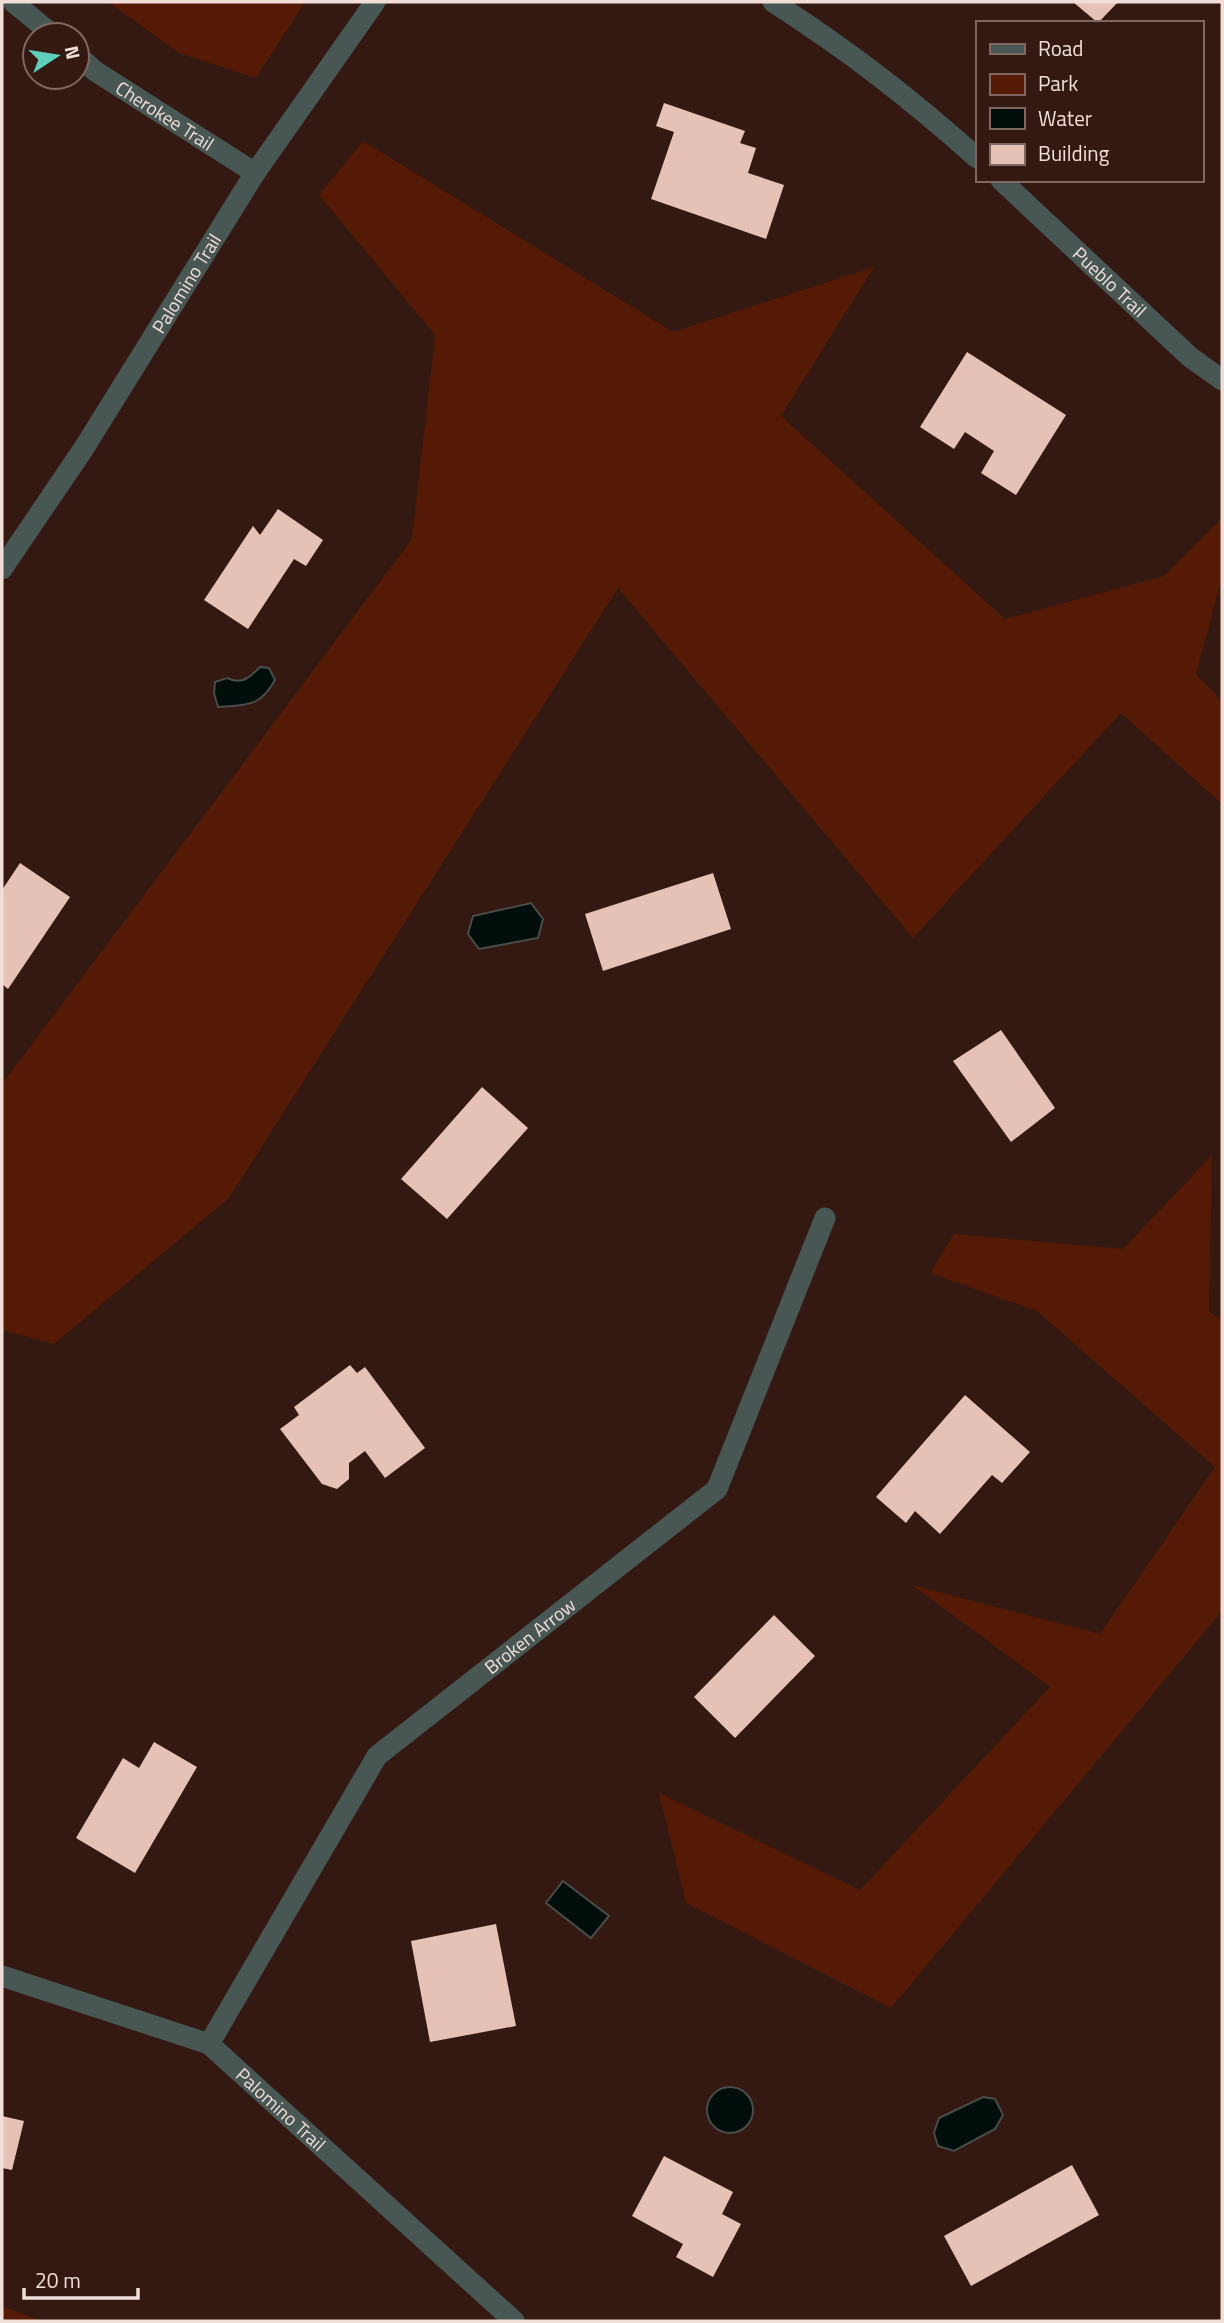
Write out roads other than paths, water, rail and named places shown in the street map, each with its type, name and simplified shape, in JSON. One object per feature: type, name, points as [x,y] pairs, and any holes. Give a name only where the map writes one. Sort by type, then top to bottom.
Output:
[{"type":"street","points":[[13,2],[36,21]]},
{"type":"street","name":"Palomino Trail","points":[[2,569],[84,448],[255,173],[375,2]]},
{"type":"street","points":[[773,2],[854,54],[921,107],[976,157]]},
{"type":"street","name":"Cherokee Trail","points":[[91,67],[255,173]]},
{"type":"street","name":"Pueblo Trail","points":[[1003,182],[1160,330],[1190,357],[1222,380]]},
{"type":"street","name":"Broken Arrow","points":[[209,2044],[377,1756],[717,1489],[825,1218]]},
{"type":"street","name":"Palomino Trail","points":[[2,1976],[209,2044],[514,2321]]},
{"type":"water","points":[[260,667],[269,668],[275,680],[264,695],[245,705],[218,707],[214,693],[215,682],[227,678],[237,681],[245,679]]},
{"type":"water","points":[[531,903],[543,919],[538,938],[479,949],[468,934],[473,916]]},
{"type":"water","points":[[563,1881],[609,1916],[591,1938],[546,1903]]},
{"type":"water","points":[[730,2087],[746,2094],[753,2110],[746,2126],[730,2133],[714,2126],[707,2110],[714,2094]]},
{"type":"water","points":[[983,2097],[995,2099],[1003,2115],[995,2129],[954,2151],[938,2146],[934,2133],[939,2118]]}]
